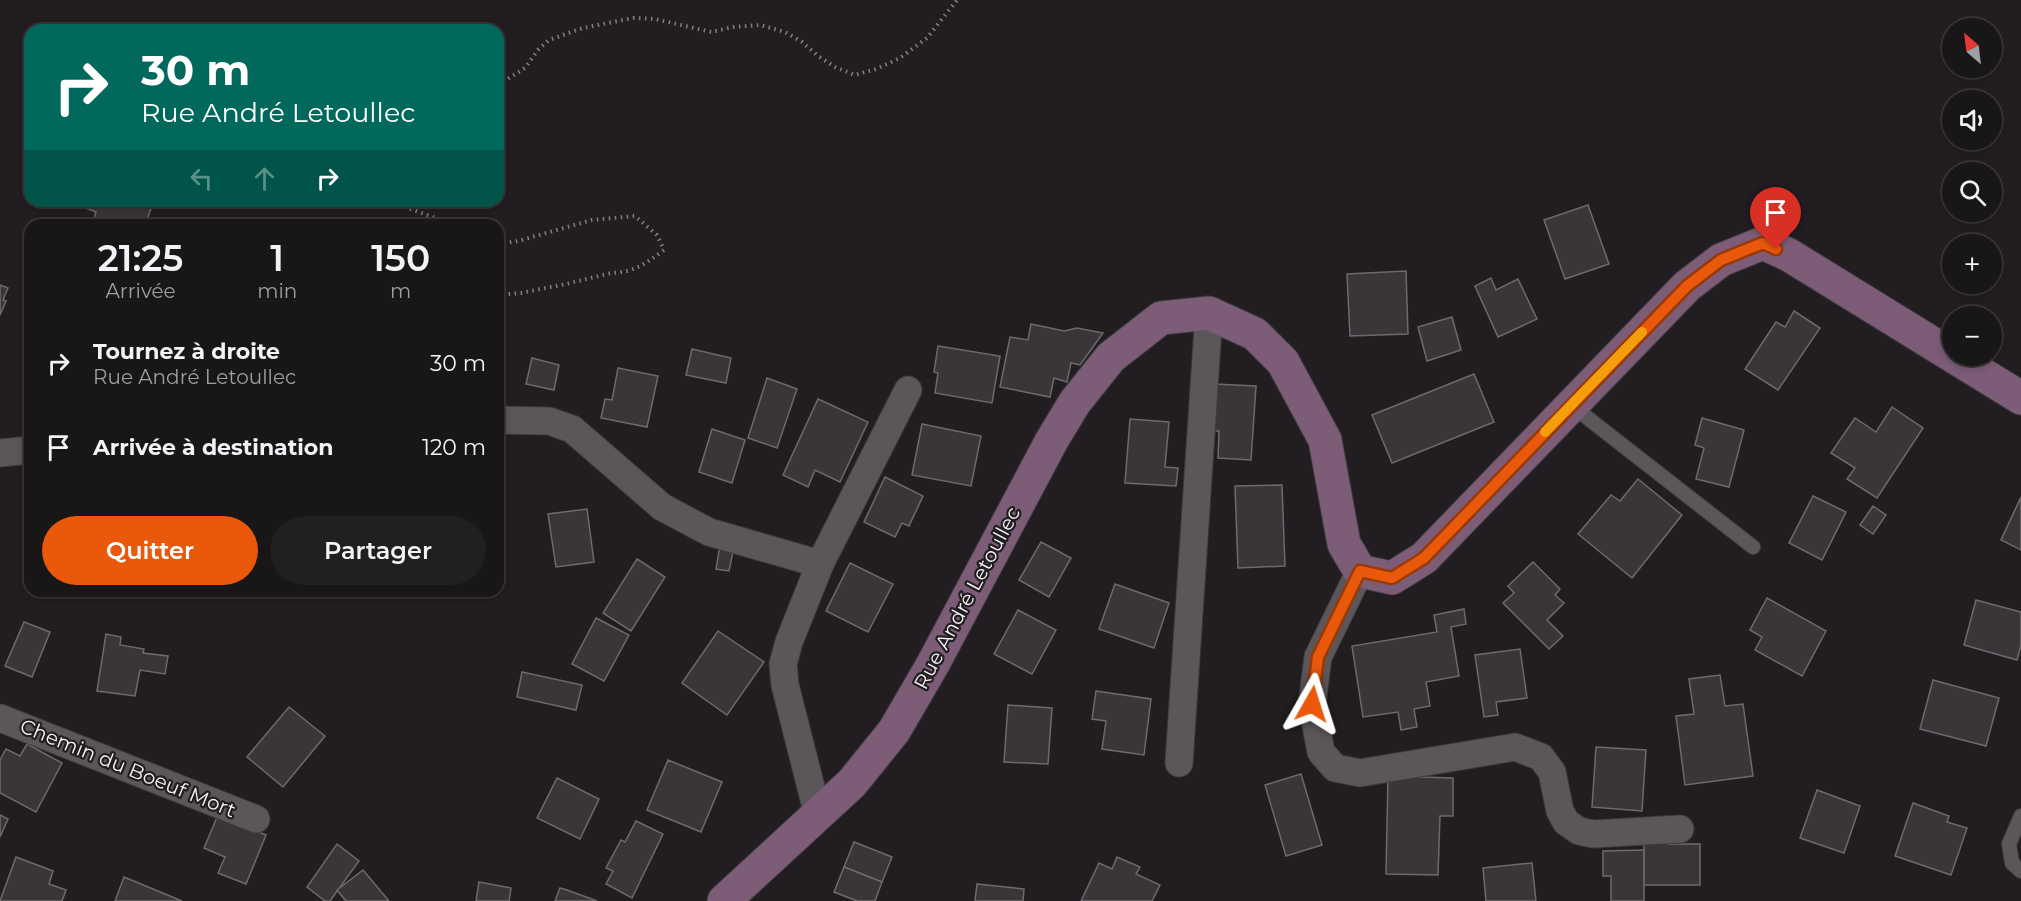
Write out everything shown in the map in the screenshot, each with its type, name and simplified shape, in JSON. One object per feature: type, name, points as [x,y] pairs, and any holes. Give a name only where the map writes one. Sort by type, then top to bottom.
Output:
[{"type":"main road","points":[[1360,571],[1392,578],[1424,558],[1687,286],[1721,260],[1763,243],[1789,255],[2021,398]]},
{"type":"main road","name":"Rue André Letoullec","points":[[724,901],[852,783],[894,731],[933,663],[1052,440],[1075,402],[1111,357],[1161,318],[1209,314],[1255,334],[1283,362],[1324,440],[1344,544],[1360,571]]},
{"type":"street","points":[[1179,763],[1209,314]]},
{"type":"street","points":[[818,815],[785,685],[783,664],[789,642],[820,564],[908,390]]},
{"type":"street","points":[[504,420],[549,421],[572,429],[662,507],[709,532],[820,564]]},
{"type":"street","points":[[0,453],[24,451]]},
{"type":"street","points":[[1360,571],[1318,657],[1312,704],[1321,752],[1335,768],[1360,773],[1515,747],[1541,757],[1552,772],[1560,811],[1566,822],[1579,831],[1593,834],[1680,829]]},
{"type":"street","name":"Chemin du Boeuf Mort","points":[[0,718],[256,819]]},
{"type":"lane","points":[[1571,405],[1753,547]]},
{"type":"lane","points":[[2021,816],[2009,844],[2012,864],[2021,871]]},
{"type":"path","points":[[504,81],[525,68],[538,50],[549,40],[583,28],[633,18],[655,19],[711,32],[733,27],[760,25],[785,32],[835,67],[855,75],[876,69],[900,58],[927,38],[957,0]]},
{"type":"path","points":[[403,207],[433,219]]},
{"type":"path","points":[[504,243],[592,220],[635,216],[657,235],[664,250],[640,267],[624,272],[504,294]]},
{"type":"building","points":[[1588,205],[1609,264],[1565,279],[1544,220]]},
{"type":"building","points":[[83,207],[152,207],[147,219],[94,219],[96,212]]},
{"type":"building","points":[[1406,271],[1408,334],[1350,336],[1347,274]]},
{"type":"building","points":[[1491,278],[1496,290],[1518,279],[1537,319],[1498,337],[1475,286]]},
{"type":"building","points":[[0,285],[8,288],[0,315]]},
{"type":"building","points":[[1794,311],[1820,328],[1778,390],[1745,369],[1776,322],[1785,327]]},
{"type":"building","points":[[1452,317],[1461,350],[1427,361],[1418,327]]},
{"type":"building","points":[[1031,324],[1064,331],[1077,328],[1103,333],[1080,365],[1071,363],[1067,382],[1054,378],[1050,397],[1000,387],[1010,337],[1028,340]]},
{"type":"building","points":[[938,346],[1000,356],[992,403],[935,393],[938,373],[934,372]]},
{"type":"building","points":[[692,349],[731,358],[726,383],[686,375]]},
{"type":"building","points":[[532,358],[559,365],[554,390],[526,384]]},
{"type":"building","points":[[618,368],[658,376],[647,427],[601,418],[605,399],[612,400]]},
{"type":"building","points":[[1474,374],[1494,422],[1392,463],[1372,415]]},
{"type":"building","points":[[767,378],[797,389],[777,448],[748,438]]},
{"type":"building","points":[[1214,384],[1256,386],[1251,460],[1218,458],[1219,431],[1211,431]]},
{"type":"building","points":[[818,399],[868,422],[840,482],[815,470],[808,487],[783,475]]},
{"type":"building","points":[[1892,407],[1923,428],[1877,498],[1847,479],[1855,468],[1831,453],[1855,418],[1876,432]]},
{"type":"building","points":[[1702,418],[1744,430],[1729,487],[1696,479],[1704,448],[1695,445]]},
{"type":"building","points":[[1130,419],[1169,422],[1165,467],[1178,468],[1176,486],[1125,483]]},
{"type":"building","points":[[922,424],[981,436],[971,486],[912,475]]},
{"type":"building","points":[[712,429],[745,440],[732,483],[699,472]]},
{"type":"building","points":[[885,477],[923,496],[909,526],[902,523],[895,537],[864,522]]},
{"type":"building","points":[[1638,479],[1682,515],[1632,578],[1578,534],[1611,495],[1620,501]]},
{"type":"building","points":[[1282,485],[1285,566],[1238,568],[1235,486]]},
{"type":"building","points":[[1813,496],[1846,512],[1822,560],[1789,543]]},
{"type":"building","points":[[2021,497],[2021,550],[2001,540]]},
{"type":"building","points":[[1873,506],[1886,515],[1873,534],[1860,525]]},
{"type":"building","points":[[587,509],[594,562],[556,567],[548,514]]},
{"type":"building","points":[[1041,542],[1071,558],[1049,597],[1019,580]]},
{"type":"building","points":[[720,545],[734,547],[729,571],[716,569]]},
{"type":"building","points":[[637,559],[665,577],[631,631],[603,613]]},
{"type":"building","points":[[1533,562],[1560,589],[1555,595],[1564,603],[1547,620],[1563,636],[1549,649],[1503,603],[1514,593],[1508,586]]},
{"type":"building","points":[[850,563],[893,584],[868,632],[826,611]]},
{"type":"building","points":[[1115,584],[1169,603],[1154,648],[1099,629]]},
{"type":"building","points":[[1767,598],[1826,631],[1802,676],[1755,650],[1762,637],[1750,630]]},
{"type":"building","points":[[1976,600],[2021,612],[2021,645],[2017,660],[1964,645]]},
{"type":"building","points":[[1464,609],[1466,624],[1451,627],[1459,676],[1426,682],[1430,706],[1414,709],[1417,727],[1401,730],[1398,712],[1363,717],[1352,646],[1437,632],[1434,615]]},
{"type":"building","points":[[1018,610],[1056,630],[1032,674],[994,654]]},
{"type":"building","points":[[596,618],[629,635],[604,681],[572,664]]},
{"type":"building","points":[[24,622],[50,632],[32,677],[5,666]]},
{"type":"building","points":[[718,631],[764,662],[727,715],[682,683]]},
{"type":"building","points":[[106,634],[121,637],[120,645],[144,649],[143,653],[168,656],[165,674],[140,670],[135,696],[97,691]]},
{"type":"building","points":[[1520,649],[1527,698],[1496,702],[1498,715],[1484,717],[1475,655]]},
{"type":"building","points":[[522,672],[582,685],[576,710],[517,697]]},
{"type":"building","points":[[1720,675],[1725,706],[1743,704],[1753,776],[1685,785],[1676,716],[1694,714],[1689,679]]},
{"type":"building","points":[[1933,680],[1999,698],[1986,746],[1920,729]]},
{"type":"building","points":[[1096,691],[1151,699],[1144,755],[1102,749],[1106,721],[1092,719]]},
{"type":"building","points":[[1008,705],[1052,708],[1048,764],[1004,762]]},
{"type":"building","points":[[289,707],[325,736],[283,787],[247,757]]},
{"type":"building","points":[[27,744],[62,763],[36,812],[0,793],[0,760],[6,749],[20,756]]},
{"type":"building","points":[[1596,747],[1646,750],[1642,811],[1592,807]]},
{"type":"building","points":[[668,760],[722,782],[701,832],[647,810]]},
{"type":"building","points":[[1301,774],[1322,845],[1286,856],[1265,785]]},
{"type":"building","points":[[1388,776],[1453,778],[1453,816],[1440,816],[1438,875],[1386,874]]},
{"type":"building","points":[[557,778],[599,799],[580,839],[537,818]]},
{"type":"building","points":[[1817,790],[1860,806],[1844,853],[1800,838]]},
{"type":"building","points":[[1913,803],[1949,816],[1947,822],[1967,828],[1951,875],[1895,856]]},
{"type":"building","points":[[0,815],[8,819],[0,837]]},
{"type":"building","points":[[218,815],[266,835],[246,884],[218,873],[225,857],[204,848]]},
{"type":"building","points":[[636,821],[663,834],[632,898],[606,884],[613,871],[606,868],[621,840],[625,842]]},
{"type":"building","points":[[1644,839],[1668,839],[1668,844],[1700,844],[1700,885],[1644,885]]},
{"type":"building","points":[[854,842],[892,857],[882,882],[844,867]]},
{"type":"building","points":[[337,844],[359,861],[330,901],[325,901],[307,887]]},
{"type":"building","points":[[1644,850],[1644,901],[1611,901],[1611,876],[1603,876],[1603,851]]},
{"type":"building","points":[[16,857],[53,871],[49,884],[66,890],[62,901],[0,901]]},
{"type":"building","points":[[1117,857],[1140,867],[1136,874],[1160,885],[1152,901],[1081,901],[1099,863],[1112,869]]},
{"type":"building","points":[[1532,863],[1536,901],[1486,901],[1483,868]]},
{"type":"building","points":[[844,867],[882,882],[875,901],[857,901],[834,892]]},
{"type":"building","points":[[363,870],[389,901],[346,901],[337,890]]},
{"type":"building","points":[[124,877],[182,901],[115,901]]},
{"type":"building","points":[[479,882],[511,888],[509,901],[476,901]]},
{"type":"building","points":[[977,884],[1024,889],[1023,901],[975,901]]},
{"type":"building","points":[[560,888],[567,890],[597,901],[555,901]]},
{"type":"slow traffic","points":[[1545,432],[1642,332]]},
{"type":"route","points":[[1312,704],[1318,657],[1360,571],[1392,578],[1424,558],[1687,286],[1721,260],[1763,243],[1776,249]]}]
